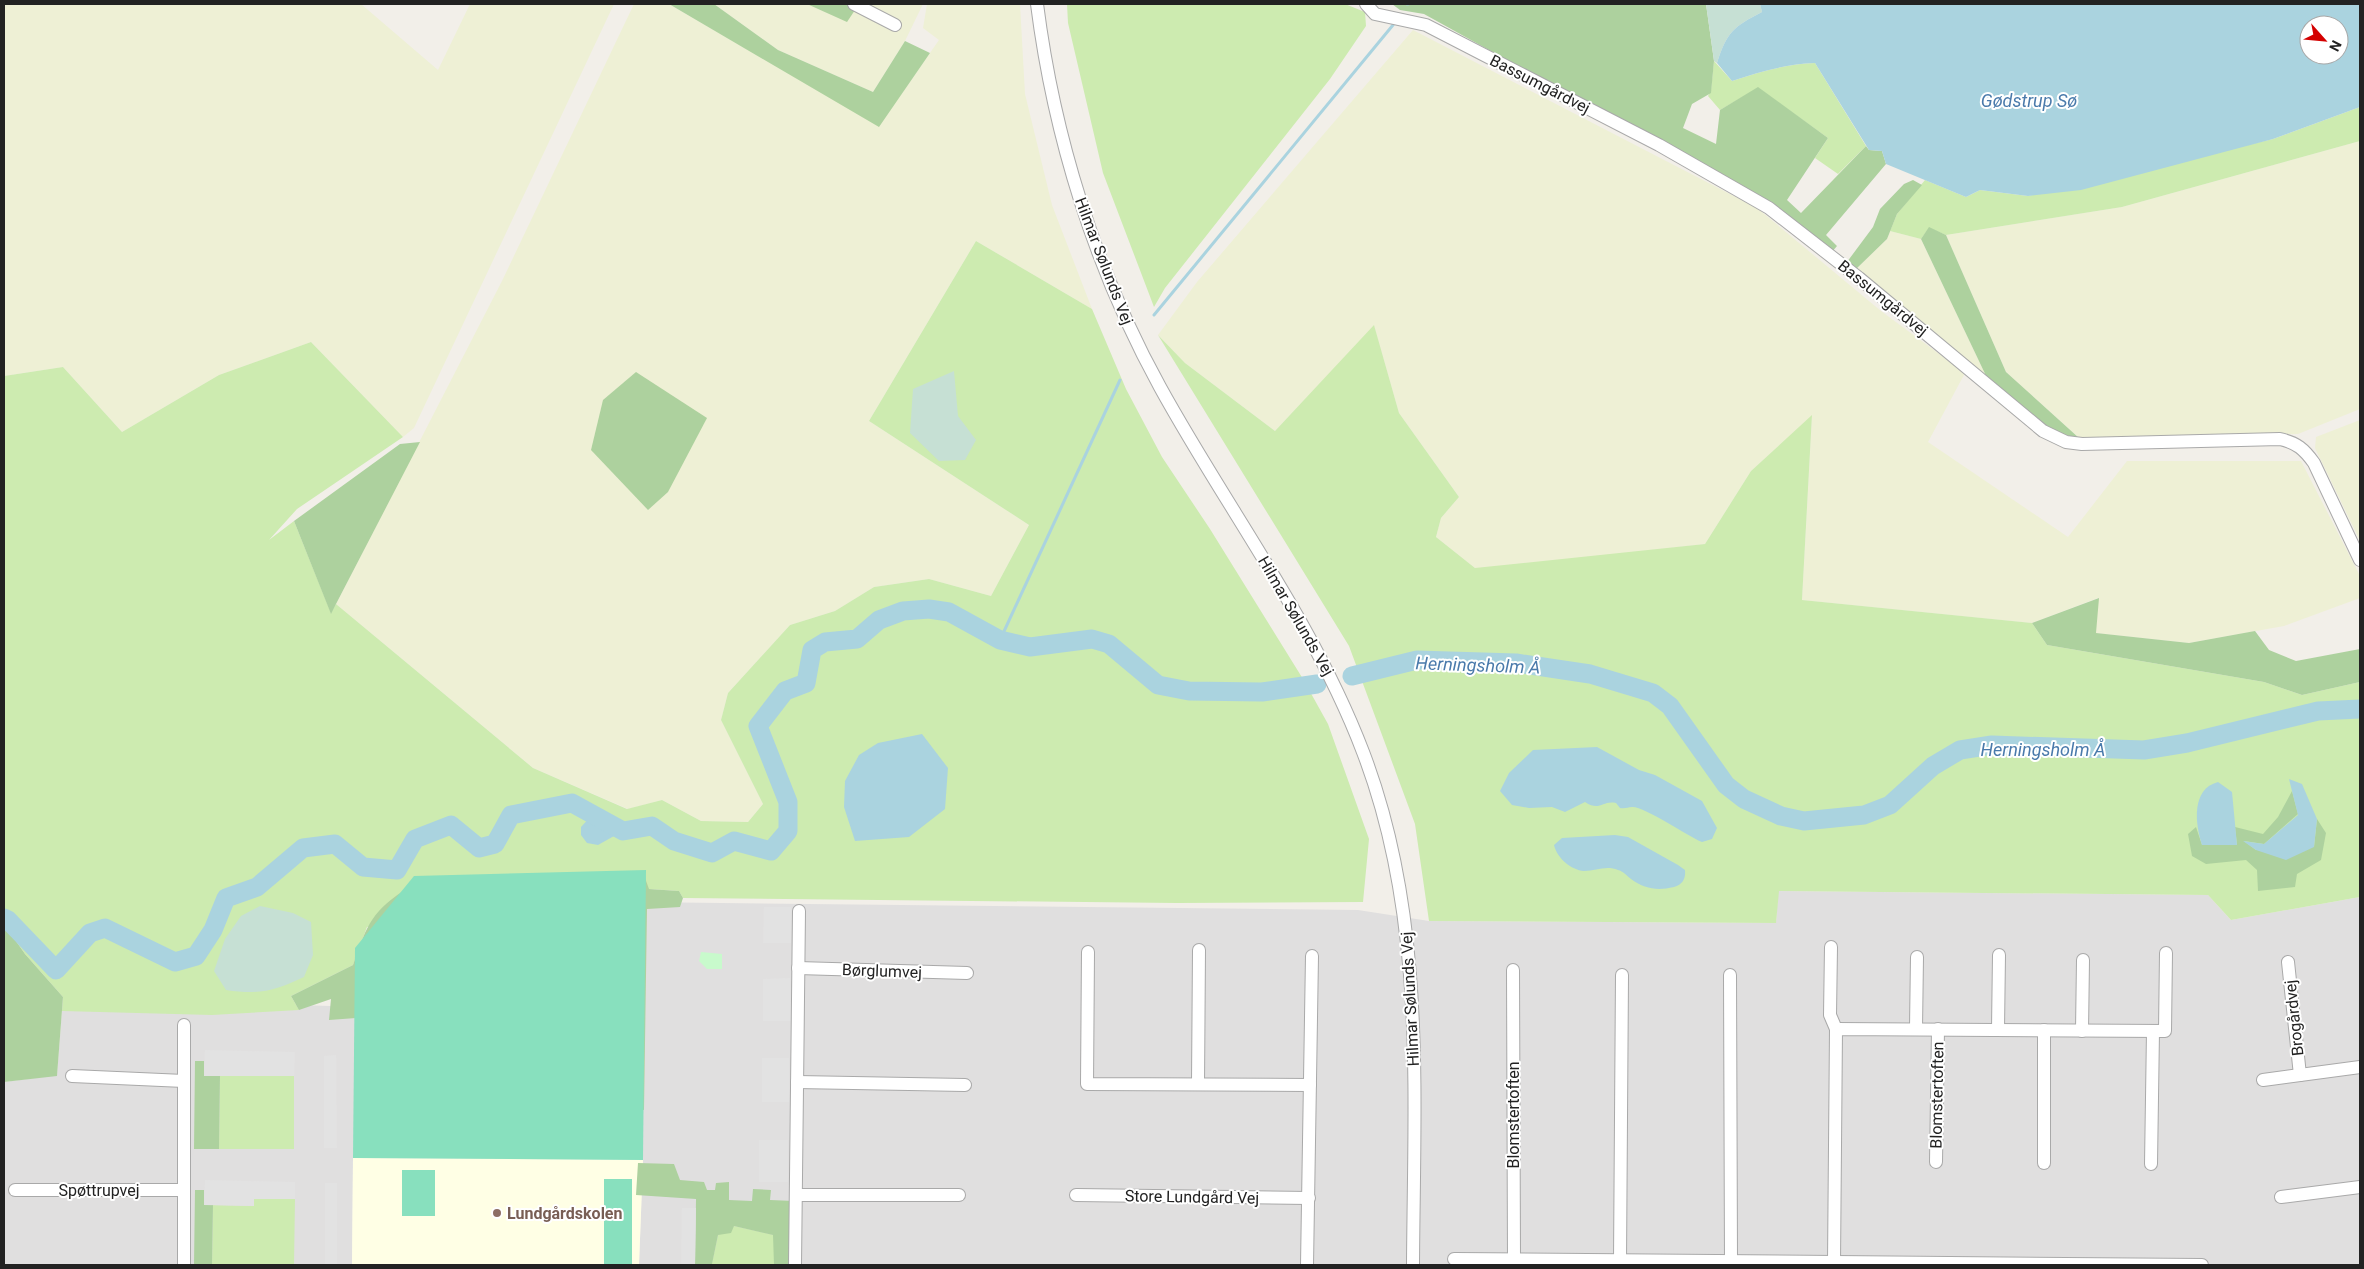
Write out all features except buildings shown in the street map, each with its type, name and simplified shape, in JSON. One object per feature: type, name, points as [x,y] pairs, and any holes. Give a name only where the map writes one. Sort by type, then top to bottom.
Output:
[{"type":"street","points":[[854,4],[895,25]]},
{"type":"street","name":"Hilmar Sølunds Vej","points":[[1037,4],[1048,75],[1066,152],[1089,226],[1111,286],[1137,343],[1170,405],[1316,647],[1347,711],[1379,799],[1401,890],[1412,980],[1414,1064],[1413,1265]]},
{"type":"street","name":"Bassumgårdvej","points":[[1366,4],[1375,14],[1426,25],[1658,145],[1769,208],[1859,278],[2043,431],[2054,437],[2082,444],[2280,439],[2293,442],[2304,449],[2314,463],[2360,560]]},
{"type":"street","points":[[795,1265],[799,911]]},
{"type":"street","points":[[1831,947],[1830,1015],[1836,1029],[1834,1262]]},
{"type":"street","points":[[1198,1084],[1199,950]]},
{"type":"street","points":[[1088,952],[1088,1084],[1310,1085]]},
{"type":"street","points":[[2151,1164],[2153,1031],[2165,1032],[2166,953]]},
{"type":"street","points":[[1998,1030],[1999,955]]},
{"type":"street","points":[[1308,1265],[1312,956]]},
{"type":"street","name":"Blomstertoften","points":[[1916,1028],[1917,957]]},
{"type":"street","points":[[2082,1030],[2083,960]]},
{"type":"street","name":"Brogårdvej","points":[[2288,962],[2300,1075]]},
{"type":"street","name":"Børglumvej","points":[[798,968],[967,973]]},
{"type":"street","name":"Blomstertoften","points":[[1513,970],[1514,1260]]},
{"type":"street","points":[[1620,1260],[1622,975]]},
{"type":"street","points":[[1730,975],[1731,1261]]},
{"type":"street","points":[[184,1025],[184,1265]]},
{"type":"street","name":"Blomstertoften","points":[[1836,1029],[1916,1028],[2153,1031]]},
{"type":"street","name":"Blomstertoften","points":[[1936,1162],[1938,1029]]},
{"type":"street","points":[[2044,1030],[2044,1163]]},
{"type":"street","name":"Brogårdvej","points":[[2263,1080],[2360,1067]]},
{"type":"street","points":[[72,1076],[184,1081]]},
{"type":"street","points":[[797,1082],[965,1085]]},
{"type":"street","points":[[2281,1197],[2360,1187]]},
{"type":"street","name":"Spøttrupvej","points":[[15,1190],[184,1190]]},
{"type":"street","points":[[796,1195],[958,1195]]},
{"type":"street","name":"Store Lundgård Vej","points":[[1076,1195],[1308,1198]]},
{"type":"street","points":[[1454,1259],[2202,1265]]},
{"type":"shaded area","points":[[4,4],[361,4],[438,70],[470,4],[614,4],[414,428],[403,437],[311,342],[219,375],[122,432],[63,367],[4,376]]},
{"type":"shaded area","points":[[634,4],[669,4],[879,126],[939,40],[923,28],[927,4],[1020,4],[1025,94],[1052,205],[1092,309],[976,241],[869,421],[1029,525],[991,596],[929,579],[874,587],[835,611],[790,625],[728,693],[721,720],[763,804],[748,822],[701,821],[662,800],[628,809],[533,768],[336,604],[502,281]]},
{"type":"shaded area","points":[[714,4],[923,4],[905,41],[873,92],[778,50]]},
{"type":"shaded area","points":[[1706,4],[1760,4],[1762,12],[1744,22],[1732,32],[1724,44],[1717,63],[1714,61]]},
{"type":"shaded area","points":[[1413,30],[1757,208],[1881,311],[1965,373],[1928,442],[2068,537],[2127,461],[2301,461],[2360,576],[2360,598],[2284,626],[2189,643],[2095,633],[2098,598],[2032,623],[1802,600],[1812,416],[1751,471],[1705,544],[1498,568],[1475,568],[1436,537],[1441,518],[1459,497],[1399,413],[1374,326],[1275,431],[1185,363],[1158,335],[1197,282]]},
{"type":"shaded area","points":[[2360,141],[2360,409],[2298,434],[2079,438],[2006,372],[1946,235],[2122,207]]},
{"type":"shaded area","points":[[1890,231],[1921,239],[1988,380],[1855,270],[1887,239]]},
{"type":"shaded area","points":[[954,371],[958,416],[976,440],[965,460],[939,461],[910,433],[913,389]]},
{"type":"shaded area","points":[[2360,420],[2360,541],[2315,448],[2316,437]]},
{"type":"shaded area","points":[[1778,891],[2208,895],[2231,920],[2360,897],[2360,1265],[639,1265],[643,1160],[637,902],[1358,910],[1429,921],[1776,923]]},
{"type":"shaded area","points":[[260,906],[293,913],[311,922],[313,955],[304,977],[293,982],[266,991],[226,990],[214,971],[225,939],[241,916]]},
{"type":"shaded area","points":[[764,907],[791,907],[791,943],[763,943]]},
{"type":"shaded area","points":[[790,978],[791,1021],[763,1021],[763,979]]},
{"type":"shaded area","points":[[63,997],[360,1007],[353,1158],[352,1265],[4,1265],[4,1082],[57,1075]]},
{"type":"shaded area","points":[[205,1050],[295,1052],[294,1076],[204,1076]]},
{"type":"shaded area","points":[[336,1055],[337,1148],[324,1148],[324,1056]]},
{"type":"shaded area","points":[[762,1058],[789,1058],[789,1102],[762,1102]]},
{"type":"shaded area","points":[[759,1140],[788,1140],[788,1182],[759,1182]]},
{"type":"shaded area","name":"Lundgårdskolen","points":[[353,1158],[643,1160],[639,1265],[352,1265]]},
{"type":"shaded area","points":[[205,1180],[295,1182],[295,1199],[254,1199],[254,1206],[204,1205]]},
{"type":"shaded area","points":[[325,1183],[337,1183],[337,1265],[325,1265]]},
{"type":"shaded area","points":[[682,1208],[696,1208],[695,1265],[681,1265]]},
{"type":"green space","points":[[669,4],[714,4],[778,50],[873,92],[905,41],[930,53],[879,127]]},
{"type":"green space","points":[[807,4],[859,4],[847,22]]},
{"type":"green space","points":[[1067,4],[1345,4],[1365,12],[1366,26],[1330,79],[1165,288],[1154,307],[1103,173],[1068,23]]},
{"type":"green space","points":[[1392,4],[1706,4],[1714,61],[1711,93],[1692,104],[1683,128],[1716,144],[1720,110],[1758,87],[1828,138],[1787,200],[1801,213],[1866,146],[1869,150],[1882,151],[1886,164],[1826,235],[1837,246],[1831,253],[1780,211],[1424,14],[1400,10]]},
{"type":"green space","points":[[1714,61],[1732,81],[1773,69],[1815,63],[1866,146],[1838,174],[1815,158],[1828,138],[1758,88],[1720,110],[1708,96],[1711,90]]},
{"type":"green space","points":[[2360,107],[2360,141],[2122,207],[1946,235],[1929,228],[1921,239],[1890,231],[1897,214],[1925,180],[1966,197],[1980,190],[2028,196],[2273,139]]},
{"type":"green space","points":[[1913,180],[1922,185],[1897,214],[1887,239],[1855,270],[1847,262],[1873,227],[1880,209],[1904,184]]},
{"type":"green space","points":[[1929,227],[1946,235],[2006,372],[2079,438],[2051,432],[1988,380],[1921,239]]},
{"type":"green space","points":[[976,241],[1092,309],[1126,389],[1162,457],[1210,529],[1303,679],[1328,724],[1369,839],[1363,902],[1177,903],[683,898],[679,891],[649,889],[367,927],[353,965],[291,996],[299,1010],[212,1015],[62,1011],[63,997],[25,954],[4,924],[4,376],[63,367],[122,432],[219,375],[311,342],[403,437],[297,509],[269,540],[294,521],[331,613],[336,604],[533,768],[627,809],[662,800],[701,821],[748,822],[763,804],[721,720],[728,693],[790,625],[835,611],[874,587],[929,579],[991,596],[1029,525],[869,421]]},
{"type":"green space","points":[[1374,325],[1399,413],[1459,497],[1441,518],[1436,537],[1475,568],[1705,544],[1751,471],[1812,415],[1802,600],[2032,623],[2047,645],[2264,682],[2302,695],[2360,682],[2360,897],[2231,920],[2208,895],[1779,891],[1776,923],[1429,921],[1415,824],[1349,646],[1158,335],[1185,363],[1275,431]]},
{"type":"green space","points":[[636,372],[707,418],[668,492],[648,510],[591,450],[603,400]]},
{"type":"green space","points":[[420,442],[331,614],[294,521],[400,444]]},
{"type":"green space","points":[[2099,598],[2096,633],[2189,643],[2255,631],[2269,650],[2296,661],[2360,649],[2360,682],[2302,695],[2264,682],[2047,645],[2032,623]]},
{"type":"green space","points":[[2292,791],[2298,814],[2264,844],[2244,841],[2256,850],[2314,847],[2317,819],[2326,833],[2321,860],[2297,874],[2295,887],[2258,891],[2257,870],[2246,860],[2206,864],[2192,856],[2188,834],[2196,827],[2202,845],[2237,845],[2235,827],[2263,834],[2278,817]]},
{"type":"green space","points":[[646,870],[643,1160],[353,1158],[355,948],[414,876]]},
{"type":"green space","points":[[645,878],[649,889],[679,891],[683,898],[680,907],[647,909],[644,1110],[630,1108]]},
{"type":"green space","points":[[411,886],[356,1018],[329,1020],[331,999],[299,1010],[291,996],[353,965],[367,928],[373,919],[387,903]]},
{"type":"green space","points":[[4,924],[25,954],[63,997],[57,1076],[4,1082]]},
{"type":"green space","points":[[701,952],[722,954],[722,969],[707,969],[699,961]]},
{"type":"green space","points":[[195,1061],[204,1061],[204,1076],[220,1076],[219,1149],[194,1149]]},
{"type":"green space","points":[[220,1076],[294,1076],[294,1149],[219,1149]]},
{"type":"green space","points":[[638,1163],[674,1164],[680,1180],[704,1182],[707,1190],[715,1190],[716,1183],[729,1182],[729,1200],[752,1201],[753,1189],[771,1190],[770,1200],[794,1201],[794,1265],[774,1265],[773,1235],[734,1226],[731,1233],[718,1235],[712,1264],[695,1265],[696,1199],[636,1195]]},
{"type":"green space","points":[[402,1170],[435,1170],[435,1216],[402,1216]]},
{"type":"green space","points":[[604,1179],[632,1179],[632,1265],[604,1265]]},
{"type":"green space","points":[[195,1190],[204,1190],[204,1205],[213,1205],[212,1265],[194,1265]]},
{"type":"green space","points":[[254,1199],[295,1199],[294,1265],[212,1265],[213,1205],[253,1206]]},
{"type":"green space","points":[[734,1226],[774,1235],[774,1265],[707,1265],[712,1263],[718,1235]]},
{"type":"water","name":"Gødstrup Sø","points":[[1760,4],[2360,4],[2360,107],[2273,139],[2081,190],[2028,196],[1980,190],[1966,197],[1886,164],[1882,151],[1869,150],[1815,63],[1773,69],[1732,81],[1717,63],[1728,37],[1744,22],[1762,12]]},
{"type":"water","points":[[922,734],[948,768],[945,809],[909,837],[855,841],[844,807],[845,781],[859,755],[878,743]]},
{"type":"water","points":[[1597,747],[1639,770],[1655,775],[1702,801],[1717,828],[1712,839],[1702,842],[1646,811],[1632,807],[1620,808],[1616,803],[1594,806],[1585,802],[1565,812],[1552,807],[1529,808],[1512,805],[1500,791],[1509,773],[1533,750]]},
{"type":"water","points":[[2289,779],[2302,784],[2317,819],[2314,847],[2286,860],[2256,850],[2243,841],[2264,844],[2298,815]]},
{"type":"water","points":[[2218,782],[2232,792],[2237,845],[2202,845],[2197,818],[2199,799],[2209,786]]},
{"type":"water","points":[[593,814],[623,831],[598,845],[587,843],[581,835],[581,827]]},
{"type":"water","points":[[1615,835],[1628,837],[1678,865],[1685,870],[1683,881],[1674,887],[1657,889],[1641,885],[1622,871],[1614,869],[1579,870],[1561,859],[1554,845],[1562,838]]},
{"type":"waterway","points":[[1154,315],[1393,25]]},
{"type":"waterway","points":[[1000,640],[1120,380]]},
{"type":"waterway","name":"Herningsholm Å","points":[[4,918],[56,970],[90,933],[105,928],[175,962],[196,956],[213,930],[226,898],[257,887],[303,848],[335,844],[363,867],[397,870],[415,839],[451,825],[479,848],[495,844],[511,815],[572,803],[623,831],[652,826],[674,841],[712,853],[734,841],[771,851],[788,831],[788,802],[758,726],[785,691],[806,683],[812,650],[825,642],[857,639],[879,620],[903,611],[929,609],[949,612],[1000,640],[1030,647],[1092,639],[1109,644],[1158,685],[1189,691],[1262,692],[1317,684]]},
{"type":"waterway","name":"Herningsholm Å","points":[[1352,676],[1417,660],[1516,663],[1590,674],[1653,693],[1670,706],[1726,785],[1744,799],[1781,816],[1804,821],[1864,815],[1890,805],[1933,766],[1960,750],[1992,745],[2144,750],[2187,743],[2318,711],[2360,709]]},
{"type":"place","name":"Lundgårdskolen","points":[[497,1213]]}]
